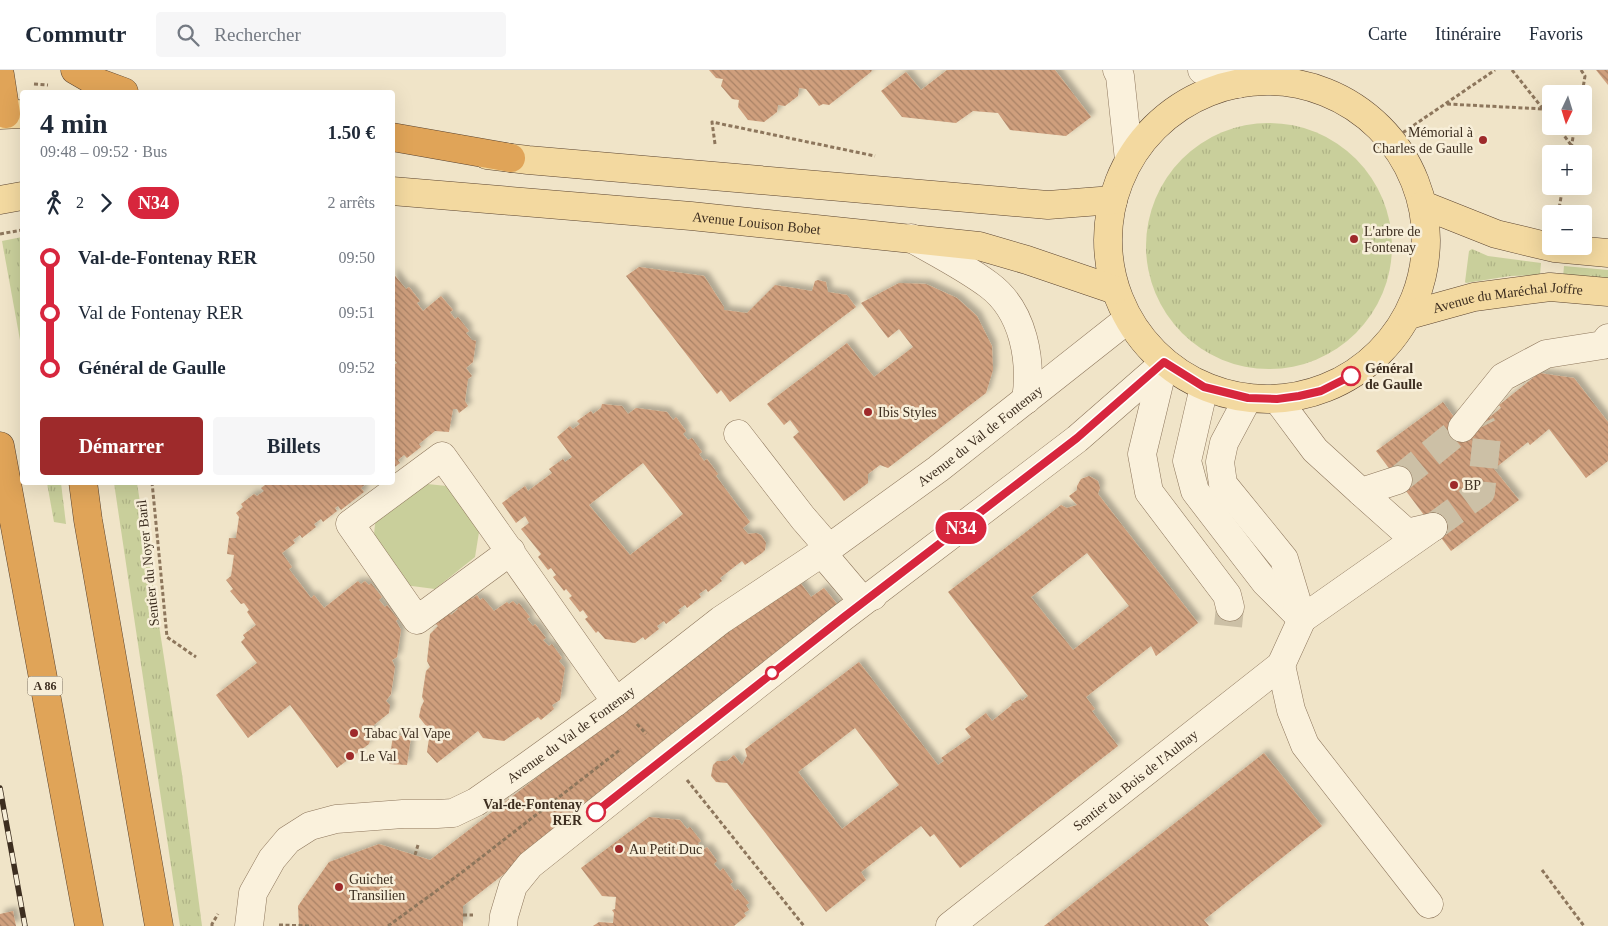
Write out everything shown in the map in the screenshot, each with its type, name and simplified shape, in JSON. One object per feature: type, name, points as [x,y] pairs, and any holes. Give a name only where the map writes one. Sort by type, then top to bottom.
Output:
[{"type":"highway","points":[[75,70],[94,81],[119,90]]},
{"type":"highway","points":[[0,75],[7,118]]},
{"type":"highway","points":[[395,138],[511,158]]},
{"type":"highway","name":"A 86","points":[[0,446],[89,926]]},
{"type":"highway","points":[[83,485],[91,539],[158,926]]},
{"type":"main road","points":[[1272,81],[1306,86],[1338,98],[1367,116],[1392,140],[1416,182],[1423,205],[1427,234],[1426,263],[1409,315],[1388,345],[1361,370],[1342,382],[1321,391],[1277,399],[1248,398],[1204,387],[1164,362],[1145,342],[1128,319],[1115,290],[1109,260],[1108,230],[1113,200],[1119,180],[1129,160],[1149,133],[1175,110],[1205,94],[1238,84],[1272,81]]},
{"type":"main road","points":[[395,145],[511,158],[1048,204],[1113,200]]},
{"type":"main road","name":"Avenue Louison Bobet","points":[[395,190],[691,216],[979,246],[1115,290]]},
{"type":"main road","points":[[0,200],[20,196]]},
{"type":"main road","points":[[1423,205],[1496,234],[1554,248],[1608,253]]},
{"type":"main road","name":"Avenue du Maréchal Joffre","points":[[1409,315],[1474,297],[1550,287],[1608,292]]},
{"type":"street","points":[[1117,70],[1120,76],[1129,160]]},
{"type":"street","points":[[1202,70],[1238,84]]},
{"type":"street","points":[[911,238],[991,286],[1016,318],[1027,356],[1029,384],[1026,400]]},
{"type":"street","name":"Avenue du Val de Fontenay","points":[[249,926],[253,893],[258,881],[272,859],[288,840],[310,826],[336,818],[453,813],[464,809],[616,702],[721,620],[829,548],[930,474],[1128,319]]},
{"type":"street","points":[[1474,421],[1503,377],[1546,354],[1603,346],[1608,338]]},
{"type":"street","points":[[503,926],[513,886],[530,865],[668,754],[1077,438],[1164,362]]},
{"type":"street","points":[[1164,362],[1142,454],[1149,492],[1227,595],[1230,608]]},
{"type":"street","points":[[1204,387],[1186,461],[1195,491],[1265,582],[1302,619]]},
{"type":"street","points":[[1248,398],[1224,443],[1220,462],[1223,484],[1284,559],[1302,619]]},
{"type":"street","points":[[1277,399],[1315,450],[1407,533],[1433,527],[1302,619]]},
{"type":"street","points":[[738,434],[803,518],[829,548],[826,556],[828,560],[856,594],[866,598],[873,596]]},
{"type":"street","points":[[511,551],[417,620],[350,524],[442,456],[511,551],[616,702]]},
{"type":"street","points":[[1361,492],[1398,480]]},
{"type":"street","name":"Sentier du Bois de l'Aulnay","points":[[950,926],[1281,665],[1302,619]]},
{"type":"street","points":[[1281,665],[1291,710],[1306,745],[1429,904]]},
{"type":"path","points":[[1392,140],[1496,70]]},
{"type":"path","points":[[1512,70],[1542,107]]},
{"type":"path","points":[[1581,70],[1585,76],[1584,85]]},
{"type":"path","points":[[1447,104],[1542,109]]},
{"type":"path","points":[[715,144],[712,122],[875,156]]},
{"type":"path","points":[[1564,135],[1571,145]]},
{"type":"path","points":[[1571,145],[1573,135]]},
{"type":"path","points":[[0,234],[20,230]]},
{"type":"path","name":"Sentier du Noyer Baril","points":[[152,485],[167,637],[196,657]]},
{"type":"path","points":[[616,702],[668,754],[804,926]]},
{"type":"path","points":[[415,854],[419,842]]},
{"type":"path","points":[[1542,870],[1584,926]]},
{"type":"path","points":[[388,926],[448,882]]},
{"type":"path","points":[[212,926],[219,914]]},
{"type":"green space","points":[[1269,123],[1305,128],[1316,132],[1337,144],[1356,159],[1371,178],[1383,199],[1387,210],[1392,246],[1387,282],[1383,293],[1371,314],[1356,333],[1337,348],[1316,360],[1305,364],[1269,369],[1233,364],[1222,360],[1201,348],[1182,333],[1167,314],[1155,293],[1151,282],[1146,246],[1151,210],[1155,199],[1167,178],[1182,159],[1201,144],[1222,132],[1233,128]]},
{"type":"green space","points":[[20,237],[20,340],[2,241]]},
{"type":"green space","points":[[1472,249],[1488,256],[1541,263],[1540,275],[1510,276],[1466,283],[1469,251]]},
{"type":"green space","points":[[1564,266],[1608,270],[1608,281],[1563,277]]},
{"type":"green space","points":[[417,483],[447,486],[480,526],[475,557],[435,589],[404,585],[373,545],[376,514]]},
{"type":"green space","points":[[47,485],[61,485],[66,524],[54,522]]},
{"type":"green space","points":[[114,485],[137,485],[182,774],[202,926],[180,926]]},
{"type":"building","points":[[709,70],[872,70],[829,105],[823,104],[819,106],[806,89],[799,88],[798,96],[785,106],[778,105],[777,112],[764,122],[748,120],[738,107],[739,100],[732,99],[721,86],[723,79],[716,78]]},
{"type":"building","points":[[947,70],[1055,70],[1091,117],[1066,136],[1010,130],[998,113],[973,111],[956,123],[902,117],[881,91],[906,72],[921,90]]},
{"type":"building","points":[[1596,70],[1608,70],[1608,85]]},
{"type":"building","points":[[639,267],[704,276],[724,307],[724,310],[747,313],[775,285],[812,291],[815,281],[818,280],[826,282],[828,292],[847,295],[856,307],[730,402],[721,390],[717,394],[626,276]]},
{"type":"building","points":[[395,276],[406,289],[409,287],[420,301],[417,303],[423,311],[441,296],[453,310],[450,312],[455,319],[458,317],[469,331],[466,333],[472,340],[476,341],[473,362],[466,368],[472,376],[468,379],[465,401],[468,406],[459,413],[457,409],[453,409],[449,432],[435,431],[419,444],[421,447],[407,458],[404,455],[398,460],[400,463],[395,467],[395,364],[397,363],[395,361]]},
{"type":"building","name":"Ibis Styles","points":[[899,283],[926,284],[957,298],[977,316],[992,346],[993,370],[986,393],[888,468],[880,465],[868,474],[868,483],[844,501],[793,437],[799,432],[790,420],[784,425],[767,404],[847,343],[874,377],[913,347],[899,329],[888,338],[861,303]]},
{"type":"building","name":"BP","points":[[1539,373],[1574,378],[1608,422],[1608,461],[1586,478],[1549,429],[1530,445],[1528,442],[1494,469],[1519,500],[1451,551],[1376,451],[1443,402],[1467,435],[1501,408],[1499,405]]},
{"type":"building","points":[[602,404],[622,406],[628,414],[636,408],[667,412],[673,420],[676,417],[686,431],[683,434],[688,440],[692,438],[702,452],[699,454],[704,461],[707,459],[718,474],[716,476],[750,522],[743,528],[748,534],[756,533],[761,535],[766,543],[765,550],[762,553],[745,565],[742,561],[720,578],[722,581],[708,592],[706,589],[699,594],[701,597],[687,608],[685,605],[678,610],[680,613],[666,624],[664,621],[657,626],[659,629],[645,640],[643,637],[635,643],[605,639],[598,631],[596,633],[585,619],[588,617],[583,610],[580,612],[569,598],[572,596],[566,589],[564,591],[553,577],[556,575],[551,568],[548,570],[538,557],[541,554],[521,529],[529,523],[525,516],[516,523],[502,503],[525,486],[528,491],[552,473],[549,469],[563,459],[565,462],[572,457],[557,437],[570,426],[573,429],[580,424],[577,421],[591,411],[593,414],[601,408]],"holes":[[[643,463],[683,514],[630,555],[589,505]]]},
{"type":"building","points":[[1089,476],[1098,481],[1100,488],[1098,494],[1198,623],[1156,656],[1151,646],[1086,697],[1095,709],[1092,711],[1118,746],[960,868],[934,834],[930,837],[921,826],[861,872],[866,880],[826,912],[727,783],[716,782],[711,776],[713,765],[717,761],[727,761],[734,755],[742,765],[747,756],[745,749],[859,662],[938,765],[944,761],[941,758],[971,737],[965,729],[986,713],[992,721],[1011,704],[1021,699],[1022,701],[1028,696],[948,592],[1061,505],[1067,508],[1077,505],[1069,496],[1077,490],[1081,479]],"holes":[[[1087,553],[1129,606],[1073,650],[1031,597]],[[855,728],[899,785],[842,829],[798,772]]]},
{"type":"building","points":[[265,485],[364,485],[361,488],[364,492],[341,510],[338,506],[335,508],[337,511],[323,522],[321,519],[314,524],[316,527],[302,538],[300,535],[293,540],[295,543],[282,553],[292,567],[289,569],[311,598],[314,595],[324,608],[358,581],[361,584],[365,581],[369,585],[371,583],[382,597],[379,600],[385,607],[387,605],[398,619],[396,621],[401,630],[397,657],[392,660],[395,667],[391,694],[386,701],[390,705],[389,713],[374,725],[369,744],[337,768],[290,705],[248,738],[216,695],[257,663],[241,642],[245,638],[243,635],[256,625],[247,612],[249,610],[244,603],[241,604],[230,591],[233,589],[226,580],[231,576],[234,555],[227,554],[229,538],[236,538],[239,517],[236,513],[243,507],[241,504],[254,494],[257,496],[264,491],[261,488]]},
{"type":"building","points":[[796,577],[811,597],[824,588],[842,610],[463,906],[463,926],[299,926],[298,906],[329,862],[379,844],[430,860]]},
{"type":"building","points":[[477,595],[480,600],[483,598],[494,611],[507,602],[509,604],[513,601],[517,605],[519,603],[530,617],[527,619],[533,626],[535,624],[546,638],[543,640],[549,646],[552,644],[562,658],[559,661],[565,668],[560,700],[552,705],[554,709],[541,720],[538,717],[504,741],[483,738],[478,731],[437,763],[427,752],[430,731],[419,717],[424,701],[422,697],[426,671],[430,667],[427,661],[430,634],[438,626],[435,623],[449,612],[451,615],[458,609],[456,607],[470,596],[472,599]]},
{"type":"building","points":[[393,735],[411,737],[407,765],[389,764]]},
{"type":"building","points":[[1264,753],[1322,826],[1204,920],[1209,926],[1044,926]]},
{"type":"building","points":[[649,817],[680,820],[687,829],[690,827],[701,841],[698,843],[703,850],[707,847],[717,861],[714,864],[720,871],[723,868],[733,882],[730,884],[735,891],[738,889],[749,903],[746,905],[749,910],[744,913],[746,916],[734,926],[593,926],[599,922],[613,923],[614,913],[612,910],[615,909],[616,897],[602,896],[581,868]]},
{"type":"building","points":[[13,911],[16,926],[0,926],[0,914]]},
{"type":"tunnel","points":[[1433,527],[1481,492],[1487,436],[1481,424]]},
{"type":"tunnel","points":[[1398,480],[1462,428]]},
{"type":"tunnel","points":[[1228,626],[1230,607]]},
{"type":"railway","points":[[0,788],[25,926]]},
{"type":"bus line","name":"N34","points":[[596,812],[844,617],[1077,438],[1164,362],[1204,387],[1248,398],[1277,399],[1299,396],[1321,391],[1351,376]]},
{"type":"place","name":"Mémorial à Charles de Gaulle","points":[[1483,140]]},
{"type":"place","name":"L'arbre de Fontenay","points":[[1354,239]]},
{"type":"place","name":"Général de Gaulle","points":[[1351,376]]},
{"type":"place","name":"Ibis Styles","points":[[868,412]]},
{"type":"place","name":"BP","points":[[1454,485]]},
{"type":"place","name":"Tabac Val Vape","points":[[354,733]]},
{"type":"place","name":"Le Val","points":[[350,756]]},
{"type":"place","name":"Val-de-Fontenay RER","points":[[596,812]]},
{"type":"place","name":"Au Petit Duc","points":[[619,849]]},
{"type":"place","name":"Guichet Transilien","points":[[339,887]]}]
